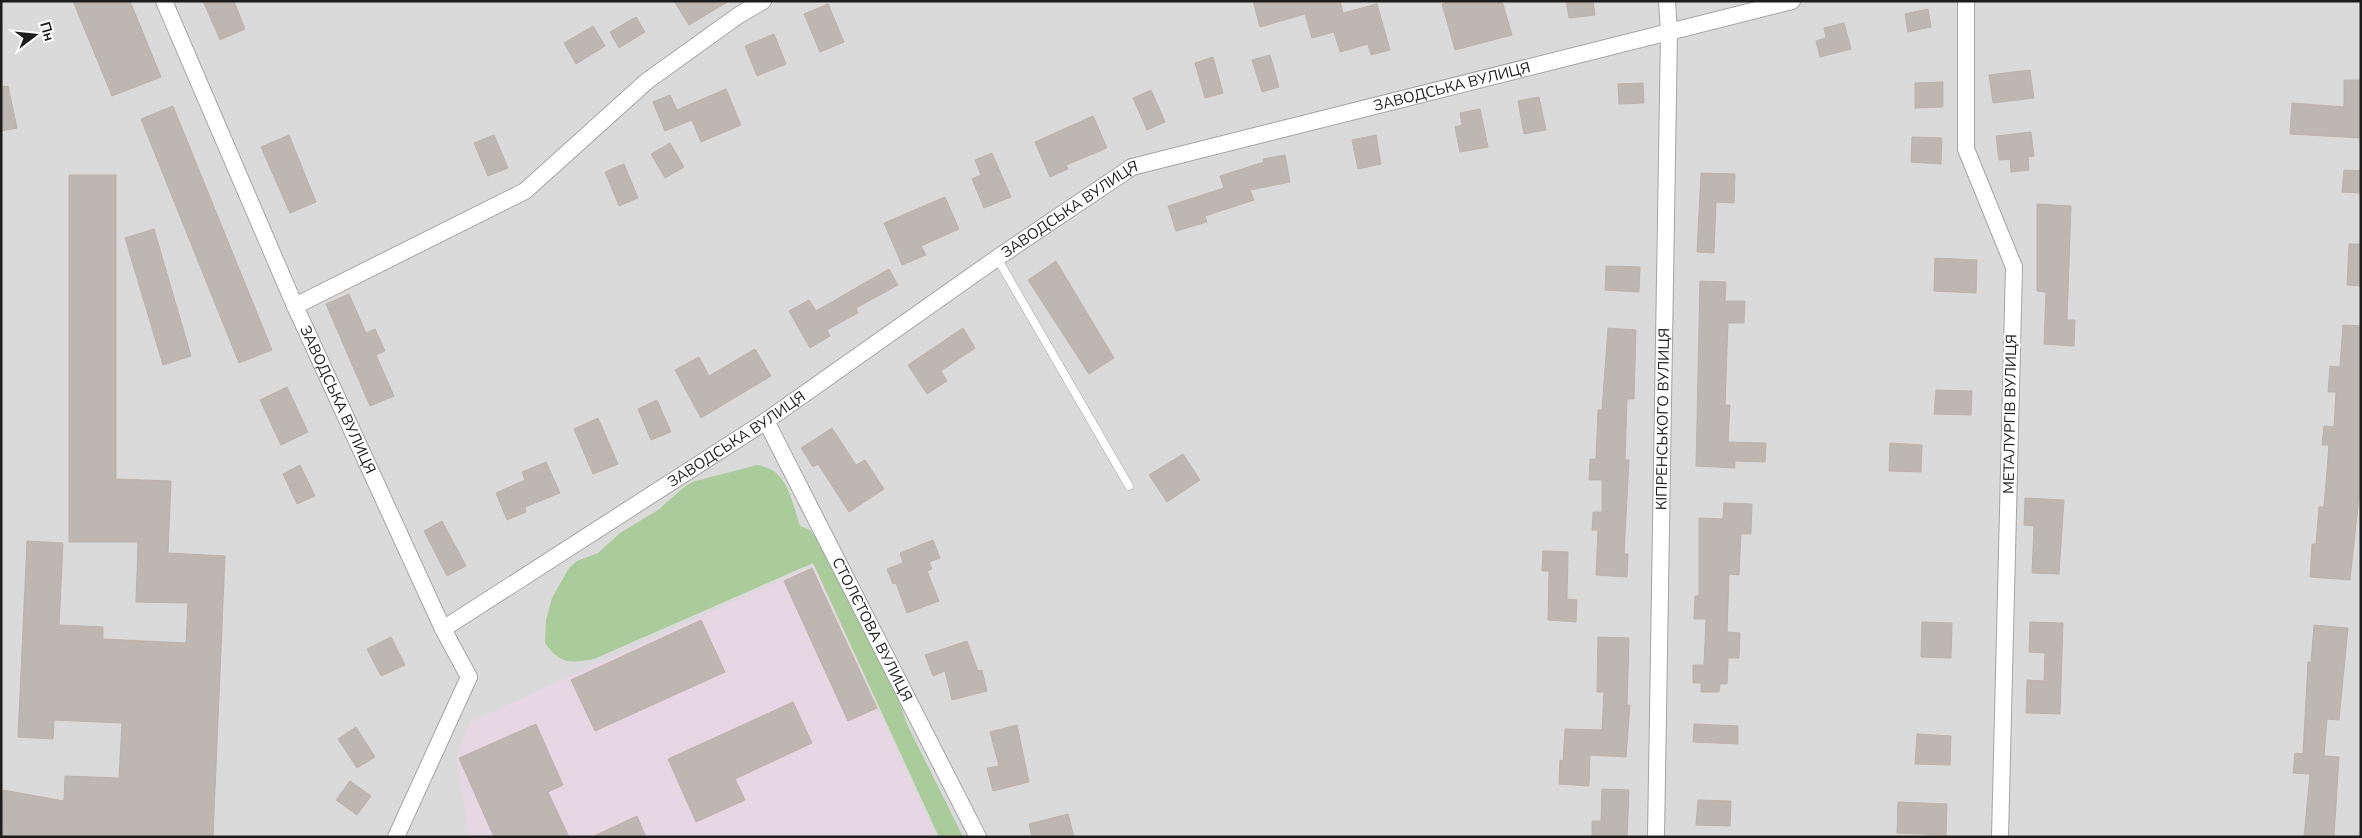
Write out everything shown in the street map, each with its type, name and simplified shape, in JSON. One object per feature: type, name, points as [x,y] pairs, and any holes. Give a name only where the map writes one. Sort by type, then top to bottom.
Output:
[{"type":"street","name":"ЗАВОДСЬКА ВУЛИЦЯ","points":[[164,1],[296,306],[443,629],[469,677],[396,837]]},
{"type":"street","name":"ЗАВОДСЬКА ВУЛИЦЯ","points":[[296,306],[525,191],[647,82],[739,15],[763,1]]},
{"type":"street","name":"КІПРЕНСЬКОГО ВУЛИЦЯ","points":[[1656,837],[1669,32],[1667,1]]},
{"type":"street","name":"ЗАВОДСЬКА ВУЛИЦЯ","points":[[443,629],[766,421],[996,258],[1132,167],[1792,1]]},
{"type":"street","name":"МЕТАЛУРГІВ ВУЛИЦЯ","points":[[1966,1],[1966,149],[2014,267],[2000,837]]},
{"type":"street","name":"СТОЛЄТОВА ВУЛИЦЯ","points":[[766,421],[978,837]]},
{"type":"lane","points":[[996,258],[1129,486]]},
{"type":"shaded area","points":[[1,1],[2361,1],[2361,837],[1,837]]},
{"type":"shaded area","points":[[814,565],[936,837],[469,837],[457,757],[470,722]]},
{"type":"green space","points":[[757,465],[776,473],[782,479],[791,496],[800,526],[810,530],[817,539],[896,686],[906,722],[963,837],[939,837],[813,563],[594,659],[566,661],[556,655],[545,643],[546,620],[552,598],[569,568],[577,561],[598,553],[620,533],[658,510],[692,482]]},
{"type":"building","points":[[73,1],[130,1],[161,77],[112,96]]},
{"type":"building","points":[[203,1],[234,1],[245,29],[220,40]]},
{"type":"building","points":[[674,1],[729,1],[689,25]]},
{"type":"building","points":[[1253,1],[1340,1],[1343,13],[1377,4],[1390,50],[1371,55],[1368,44],[1340,52],[1334,32],[1312,38],[1305,14],[1260,27]]},
{"type":"building","points":[[1450,1],[1502,1],[1512,35],[1455,50],[1442,4]]},
{"type":"building","points":[[1566,1],[1593,1],[1595,15],[1569,18]]},
{"type":"building","points":[[828,4],[844,42],[820,52],[804,14]]},
{"type":"building","points":[[1928,9],[1931,27],[1908,32],[1905,14]]},
{"type":"building","points":[[636,17],[645,32],[619,48],[610,32]]},
{"type":"building","points":[[1844,23],[1851,49],[1820,57],[1816,41],[1826,38],[1824,28]]},
{"type":"building","points":[[593,26],[605,46],[576,64],[564,43]]},
{"type":"building","points":[[774,34],[786,64],[757,76],[745,46]]},
{"type":"building","points":[[1270,55],[1279,87],[1262,92],[1252,60]]},
{"type":"building","points":[[1213,57],[1223,93],[1205,98],[1195,63]]},
{"type":"building","points":[[2030,70],[2034,98],[1993,103],[1989,75]]},
{"type":"building","points":[[2344,80],[2361,80],[2361,138],[2290,134],[2292,103],[2344,107]]},
{"type":"building","points":[[1943,82],[1943,107],[1915,108],[1915,83]]},
{"type":"building","points":[[1643,83],[1644,103],[1619,104],[1618,84]]},
{"type":"building","points":[[8,86],[17,128],[1,131],[1,87]]},
{"type":"building","points":[[726,89],[741,125],[701,142],[692,120],[665,131],[653,102],[670,95],[677,110]]},
{"type":"building","points":[[1151,90],[1165,122],[1147,130],[1133,98]]},
{"type":"building","points":[[1539,97],[1546,130],[1524,134],[1518,101]]},
{"type":"building","points":[[173,106],[272,350],[239,363],[141,119]]},
{"type":"building","points":[[1480,109],[1488,147],[1460,152],[1455,127],[1462,125],[1460,113]]},
{"type":"building","points":[[1093,116],[1107,148],[1066,165],[1068,169],[1050,177],[1035,142]]},
{"type":"building","points":[[2031,132],[2034,156],[2028,157],[2029,170],[2011,172],[2010,159],[1999,160],[1996,136]]},
{"type":"building","points":[[289,135],[316,202],[290,213],[261,147]]},
{"type":"building","points":[[494,135],[508,168],[488,176],[474,143]]},
{"type":"building","points":[[1376,135],[1381,164],[1358,169],[1352,140]]},
{"type":"building","points":[[1912,137],[1942,138],[1941,164],[1911,162]]},
{"type":"building","points":[[670,143],[684,167],[665,178],[651,154]]},
{"type":"building","points":[[992,153],[1011,197],[984,208],[972,179],[981,175],[975,160]]},
{"type":"building","points":[[1285,155],[1290,182],[1250,190],[1254,200],[1205,216],[1207,222],[1176,231],[1168,206],[1224,188],[1220,176],[1264,162],[1263,159]]},
{"type":"building","points":[[624,164],[638,198],[619,206],[605,172]]},
{"type":"building","points":[[2344,170],[2361,171],[2361,193],[2342,192]]},
{"type":"building","points":[[1701,173],[1735,174],[1734,203],[1716,202],[1714,253],[1697,252]]},
{"type":"building","points":[[69,175],[116,175],[116,479],[171,481],[168,553],[225,556],[213,837],[1,837],[3,790],[64,801],[65,776],[119,778],[122,723],[54,720],[53,739],[18,737],[27,541],[63,543],[59,625],[103,627],[103,639],[186,643],[188,603],[136,602],[138,542],[69,542]]},
{"type":"building","points":[[945,197],[959,229],[921,246],[926,255],[902,265],[884,223]]},
{"type":"building","points":[[2037,204],[2071,206],[2067,320],[2075,320],[2074,346],[2044,344],[2046,292],[2037,291]]},
{"type":"building","points":[[154,229],[191,356],[163,365],[125,238]]},
{"type":"building","points":[[2349,244],[2361,244],[2361,286],[2347,285]]},
{"type":"building","points":[[1935,258],[1977,260],[1976,293],[1934,291]]},
{"type":"building","points":[[1056,261],[1114,358],[1089,374],[1028,280]]},
{"type":"building","points":[[1606,266],[1640,267],[1639,292],[1605,290]]},
{"type":"building","points":[[889,269],[898,285],[856,308],[858,313],[827,330],[830,336],[810,348],[789,311],[809,300],[816,311]]},
{"type":"building","points":[[1700,281],[1726,282],[1725,301],[1745,301],[1744,323],[1728,323],[1725,405],[1730,405],[1728,442],[1766,443],[1765,462],[1735,461],[1735,468],[1696,466]]},
{"type":"building","points":[[349,294],[366,333],[375,329],[385,351],[376,355],[394,396],[370,406],[326,304]]},
{"type":"building","points":[[2343,325],[2361,326],[2361,479],[2350,580],[2310,577],[2312,544],[2316,544],[2319,507],[2324,507],[2329,445],[2322,445],[2324,426],[2334,427],[2336,392],[2328,392],[2330,366],[2340,367]]},
{"type":"building","points":[[963,328],[975,348],[941,371],[947,381],[927,394],[908,365]]},
{"type":"building","points":[[1608,328],[1636,330],[1634,399],[1627,399],[1625,460],[1629,460],[1624,554],[1628,554],[1627,577],[1596,575],[1598,530],[1592,530],[1593,512],[1602,512],[1602,480],[1589,480],[1590,459],[1596,459],[1598,410],[1602,410]]},
{"type":"building","points":[[755,349],[771,376],[701,418],[675,370],[699,357],[709,376]]},
{"type":"building","points":[[287,387],[308,432],[281,445],[260,400]]},
{"type":"building","points":[[1936,390],[1972,391],[1971,415],[1934,414]]},
{"type":"building","points":[[657,400],[671,432],[651,440],[638,409]]},
{"type":"building","points":[[598,418],[618,464],[593,474],[574,429]]},
{"type":"building","points":[[832,428],[856,465],[865,460],[884,489],[849,512],[818,464],[813,467],[801,448]]},
{"type":"building","points":[[1890,443],[1922,445],[1921,472],[1889,471]]},
{"type":"building","points":[[1183,454],[1200,480],[1167,502],[1149,475]]},
{"type":"building","points":[[546,462],[560,493],[525,507],[526,512],[507,520],[496,493],[525,480],[522,472]]},
{"type":"building","points":[[300,465],[315,496],[297,504],[283,474]]},
{"type":"building","points":[[2025,498],[2064,500],[2059,574],[2032,573],[2034,526],[2024,525]]},
{"type":"building","points":[[1724,503],[1752,504],[1751,534],[1741,534],[1739,575],[1729,574],[1727,632],[1740,633],[1739,658],[1728,658],[1727,684],[1720,684],[1719,692],[1701,692],[1701,683],[1693,683],[1693,665],[1704,665],[1706,619],[1694,619],[1695,596],[1699,596],[1699,518],[1723,519]]},
{"type":"building","points":[[442,521],[466,566],[447,576],[424,531]]},
{"type":"building","points":[[933,540],[940,558],[929,562],[932,569],[927,571],[939,601],[907,613],[896,583],[893,584],[887,569],[903,563],[900,553]]},
{"type":"building","points":[[1543,551],[1568,552],[1567,599],[1577,600],[1576,622],[1548,620],[1549,571],[1542,571]]},
{"type":"building","points":[[812,568],[877,708],[848,721],[784,581]]},
{"type":"building","points":[[701,620],[725,672],[595,731],[571,680]]},
{"type":"building","points":[[1922,622],[1952,623],[1951,658],[1921,657]]},
{"type":"building","points":[[2030,622],[2063,623],[2060,714],[2026,713],[2027,680],[2044,681],[2045,653],[2029,652]]},
{"type":"building","points":[[2314,625],[2348,628],[2339,720],[2327,719],[2324,756],[2339,757],[2334,837],[2304,837],[2310,774],[2293,773],[2295,753],[2303,754],[2308,662],[2311,662]]},
{"type":"building","points":[[391,637],[405,665],[381,676],[367,649]]},
{"type":"building","points":[[1598,637],[1629,638],[1627,705],[1630,705],[1626,757],[1590,755],[1589,786],[1559,784],[1560,760],[1563,761],[1565,729],[1602,730],[1604,692],[1597,692]]},
{"type":"building","points":[[967,641],[978,671],[982,670],[987,691],[952,700],[945,671],[933,676],[925,655]]},
{"type":"building","points":[[793,702],[812,743],[735,779],[745,800],[696,822],[668,759]]},
{"type":"building","points":[[536,724],[563,785],[548,792],[569,837],[494,837],[459,758]]},
{"type":"building","points":[[1694,724],[1738,726],[1738,744],[1693,742]]},
{"type":"building","points":[[1017,725],[1029,782],[993,791],[987,768],[999,766],[990,732]]},
{"type":"building","points":[[356,727],[375,757],[357,768],[338,739]]},
{"type":"building","points":[[1917,734],[1951,736],[1950,765],[1915,764]]},
{"type":"building","points":[[350,781],[371,796],[357,815],[336,800]]},
{"type":"building","points":[[1602,789],[1629,790],[1627,837],[1592,835],[1592,821],[1601,821]]},
{"type":"building","points":[[1698,800],[1731,801],[1730,826],[1696,825]]},
{"type":"building","points":[[1898,802],[1947,804],[1946,835],[1897,833]]},
{"type":"building","points":[[1068,814],[1074,837],[1032,837],[1029,824]]},
{"type":"building","points":[[637,816],[646,837],[592,837]]}]
